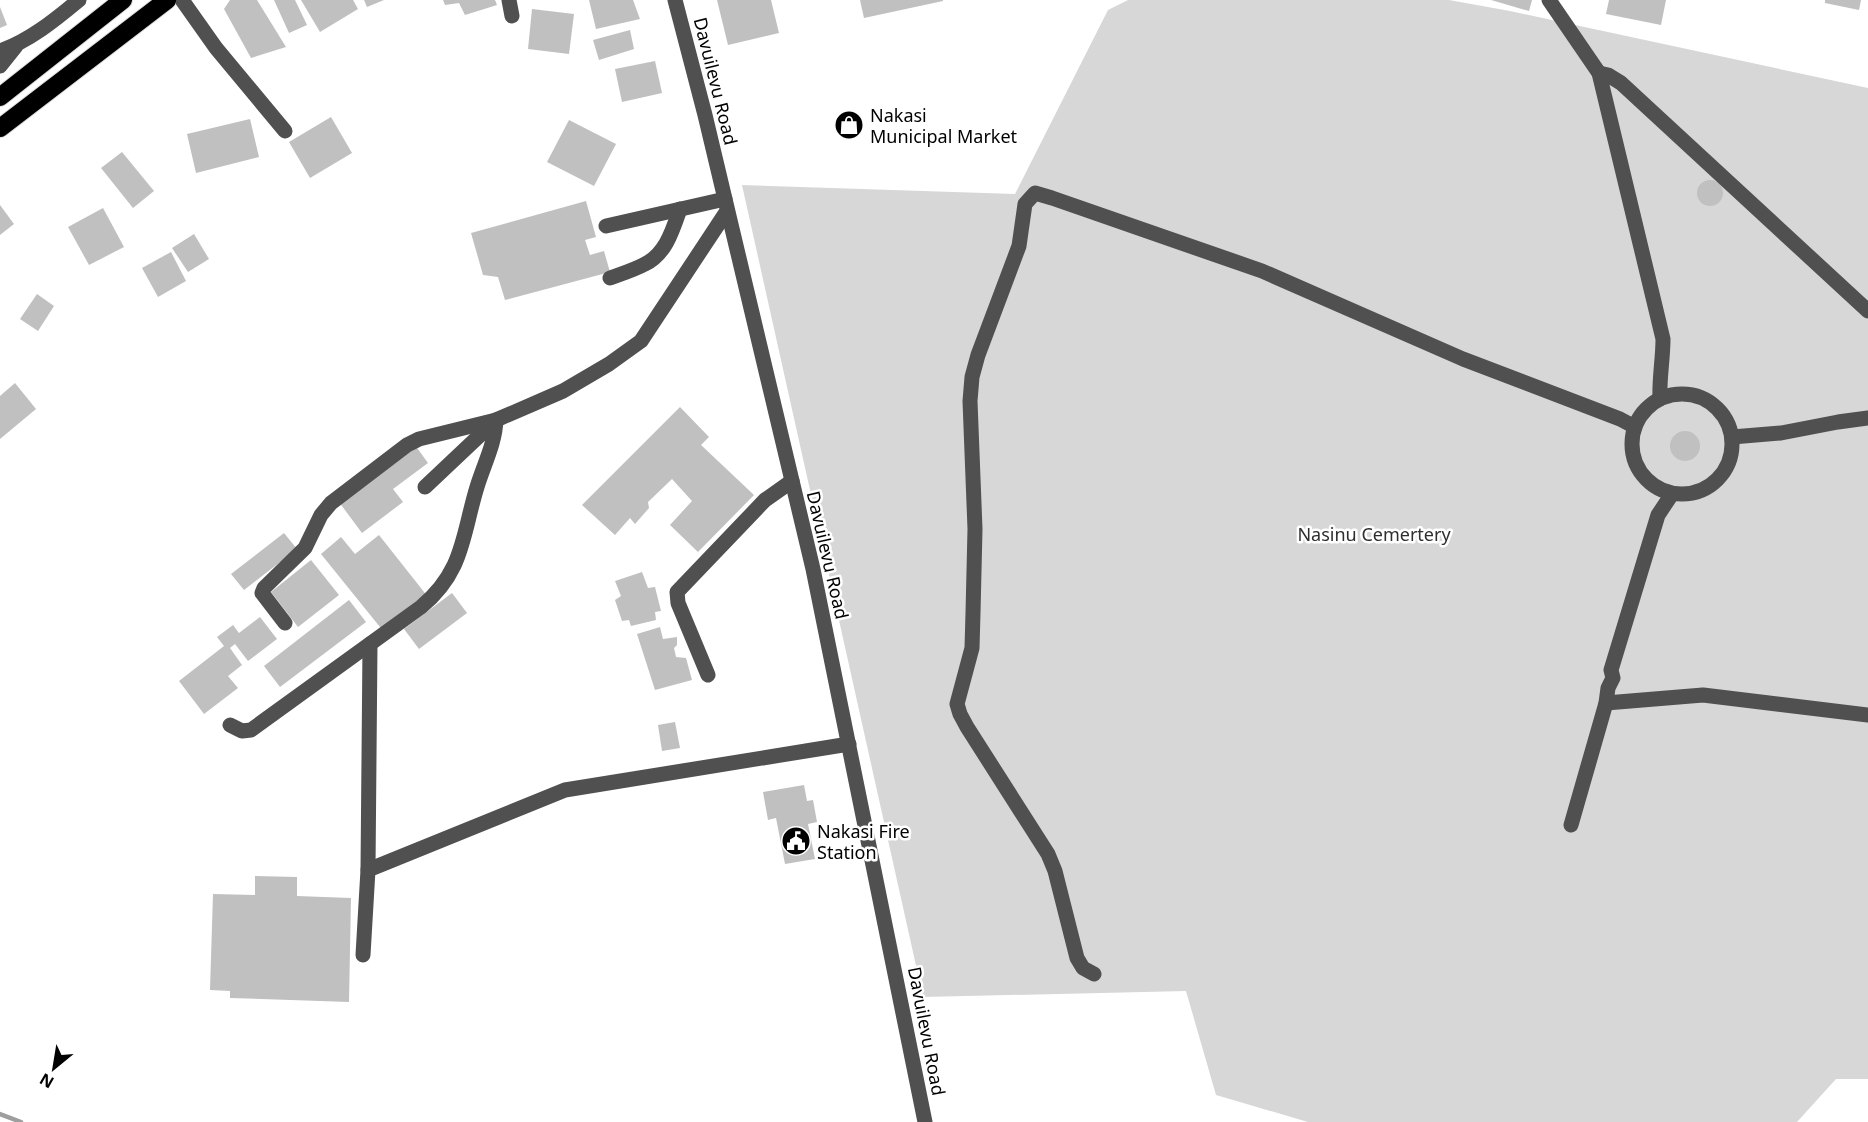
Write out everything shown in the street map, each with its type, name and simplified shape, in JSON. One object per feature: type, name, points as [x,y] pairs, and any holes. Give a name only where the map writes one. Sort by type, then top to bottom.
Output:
[{"type":"highway","points":[[0,97],[123,0]]},
{"type":"highway","points":[[0,128],[167,0]]},
{"type":"street","points":[[0,51],[18,44],[79,0]]},
{"type":"street","points":[[182,0],[216,48],[285,131]]},
{"type":"street","points":[[509,0],[512,16]]},
{"type":"street","name":"Davuilevu Road","points":[[675,0],[813,569],[925,1122]]},
{"type":"street","points":[[1549,0],[1599,73],[1663,339],[1663,359],[1659,382],[1660,399]]},
{"type":"street","points":[[0,66],[18,44]]},
{"type":"street","points":[[1599,73],[1608,75],[1621,83],[1868,311]]},
{"type":"street","points":[[1094,974],[1083,968],[1077,958],[1055,871],[1048,854],[960,714],[957,704],[972,648],[975,529],[970,401],[972,377],[1019,246],[1025,204],[1035,193],[1071,203],[1262,271],[1463,359],[1620,419],[1635,427]]},
{"type":"street","points":[[606,226],[680,209],[726,205]]},
{"type":"street","points":[[285,623],[262,593],[264,588],[305,549],[321,515],[331,503],[407,445],[419,439],[496,420],[562,392],[641,342],[726,205]]},
{"type":"street","points":[[610,278],[647,264],[661,251],[673,231],[680,209]]},
{"type":"street","points":[[1676,394],[1702,398],[1722,413],[1730,428],[1732,452],[1728,466],[1714,484],[1694,494],[1672,494],[1660,490],[1641,474],[1635,463],[1632,451],[1635,427],[1645,410],[1660,399],[1676,394]]},
{"type":"street","points":[[1732,436],[1781,434],[1868,418]]},
{"type":"street","points":[[425,487],[496,420]]},
{"type":"street","points":[[230,725],[242,731],[251,730],[432,598],[442,588],[462,549],[477,487],[492,445],[496,420]]},
{"type":"street","points":[[708,675],[678,603],[677,592],[765,500],[792,481]]},
{"type":"street","points":[[1571,825],[1606,703],[1608,688],[1613,678],[1612,662],[1654,526],[1658,515],[1672,494]]},
{"type":"street","points":[[363,955],[368,870],[370,644]]},
{"type":"street","points":[[1606,703],[1703,695],[1868,715]]},
{"type":"street","points":[[368,870],[565,790],[849,744]]},
{"type":"green space","name":"Nasinu Cemertery","points":[[1128,0],[1449,0],[1868,88],[1868,1079],[1836,1079],[1797,1122],[1308,1122],[1216,1095],[1186,991],[923,997],[742,185],[1015,194],[1108,10]]},
{"type":"building","points":[[230,0],[257,0],[286,47],[251,58],[224,9]]},
{"type":"building","points":[[274,0],[295,0],[307,25],[289,33]]},
{"type":"building","points":[[301,0],[353,0],[358,9],[320,32]]},
{"type":"building","points":[[364,0],[384,0],[367,7]]},
{"type":"building","points":[[443,0],[495,0],[497,5],[465,15],[459,3],[445,5]]},
{"type":"building","points":[[589,0],[633,0],[640,19],[596,29]]},
{"type":"building","points":[[717,0],[771,0],[779,33],[728,45]]},
{"type":"building","points":[[860,0],[943,0],[943,1],[864,18]]},
{"type":"building","points":[[1491,0],[1532,0],[1529,11]]},
{"type":"building","points":[[1609,0],[1666,0],[1661,25],[1606,14]]},
{"type":"building","points":[[1825,0],[1861,0],[1859,10],[1825,3]]},
{"type":"building","points":[[0,7],[7,25],[0,28]]},
{"type":"building","points":[[532,9],[574,14],[569,54],[528,49]]},
{"type":"building","points":[[630,30],[634,49],[599,60],[593,40]]},
{"type":"building","points":[[655,61],[662,93],[622,102],[615,69]]},
{"type":"building","points":[[331,117],[352,153],[310,178],[289,142]]},
{"type":"building","points":[[250,119],[259,157],[196,173],[187,134]]},
{"type":"building","points":[[569,120],[616,144],[594,186],[547,162]]},
{"type":"building","points":[[122,152],[154,191],[133,208],[101,168]]},
{"type":"building","points":[[1710,180],[1719,184],[1723,193],[1719,202],[1710,206],[1701,202],[1697,193],[1701,184]]},
{"type":"building","points":[[586,201],[596,237],[585,240],[590,255],[604,251],[610,272],[505,300],[498,277],[483,275],[471,233]]},
{"type":"building","points":[[0,205],[14,224],[0,235]]},
{"type":"building","points":[[103,208],[124,247],[89,265],[68,227]]},
{"type":"building","points":[[194,234],[209,259],[188,272],[172,248]]},
{"type":"building","points":[[171,252],[186,281],[158,297],[142,268]]},
{"type":"building","points":[[37,294],[54,306],[38,331],[20,319]]},
{"type":"building","points":[[15,383],[36,409],[0,439],[0,396]]},
{"type":"building","points":[[680,407],[709,437],[701,445],[754,495],[698,552],[670,525],[692,501],[672,479],[648,502],[649,508],[635,524],[630,518],[615,535],[582,505]]},
{"type":"building","points":[[1685,431],[1695,436],[1700,446],[1695,456],[1685,461],[1675,456],[1670,446],[1675,436]]},
{"type":"building","points":[[415,445],[428,463],[393,489],[403,502],[362,533],[339,502]]},
{"type":"building","points":[[284,533],[297,549],[244,590],[231,574]]},
{"type":"building","points":[[379,535],[428,597],[384,632],[321,554],[341,537],[355,554]]},
{"type":"building","points":[[311,560],[339,595],[298,627],[271,592]]},
{"type":"building","points":[[642,572],[648,588],[655,587],[661,611],[655,612],[656,620],[631,626],[629,620],[622,621],[615,600],[621,596],[615,581]]},
{"type":"building","points":[[452,593],[467,613],[419,649],[404,629]]},
{"type":"building","points":[[349,600],[366,622],[280,687],[264,666]]},
{"type":"building","points":[[260,617],[277,639],[248,661],[235,644],[230,648],[242,665],[228,676],[238,688],[204,714],[179,681],[224,646],[217,637],[233,625],[239,633]]},
{"type":"building","points":[[660,627],[663,639],[677,637],[677,645],[674,648],[676,657],[686,658],[692,680],[655,690],[637,634]]},
{"type":"building","points":[[675,722],[680,748],[662,751],[658,725]]},
{"type":"building","name":"Nakasi Fire Station","points":[[804,785],[807,801],[813,800],[817,822],[808,824],[815,859],[785,864],[776,818],[768,820],[763,792]]},
{"type":"building","points":[[255,876],[297,877],[297,896],[351,898],[349,1002],[230,998],[230,991],[210,990],[213,894],[255,895]]},
{"type":"waterway","points":[[0,1114],[21,1122]]},
{"type":"place","name":"Nakasi Municipal Market","points":[[849,125]]},
{"type":"place","name":"Nakasi Fire Station","points":[[796,841]]}]
